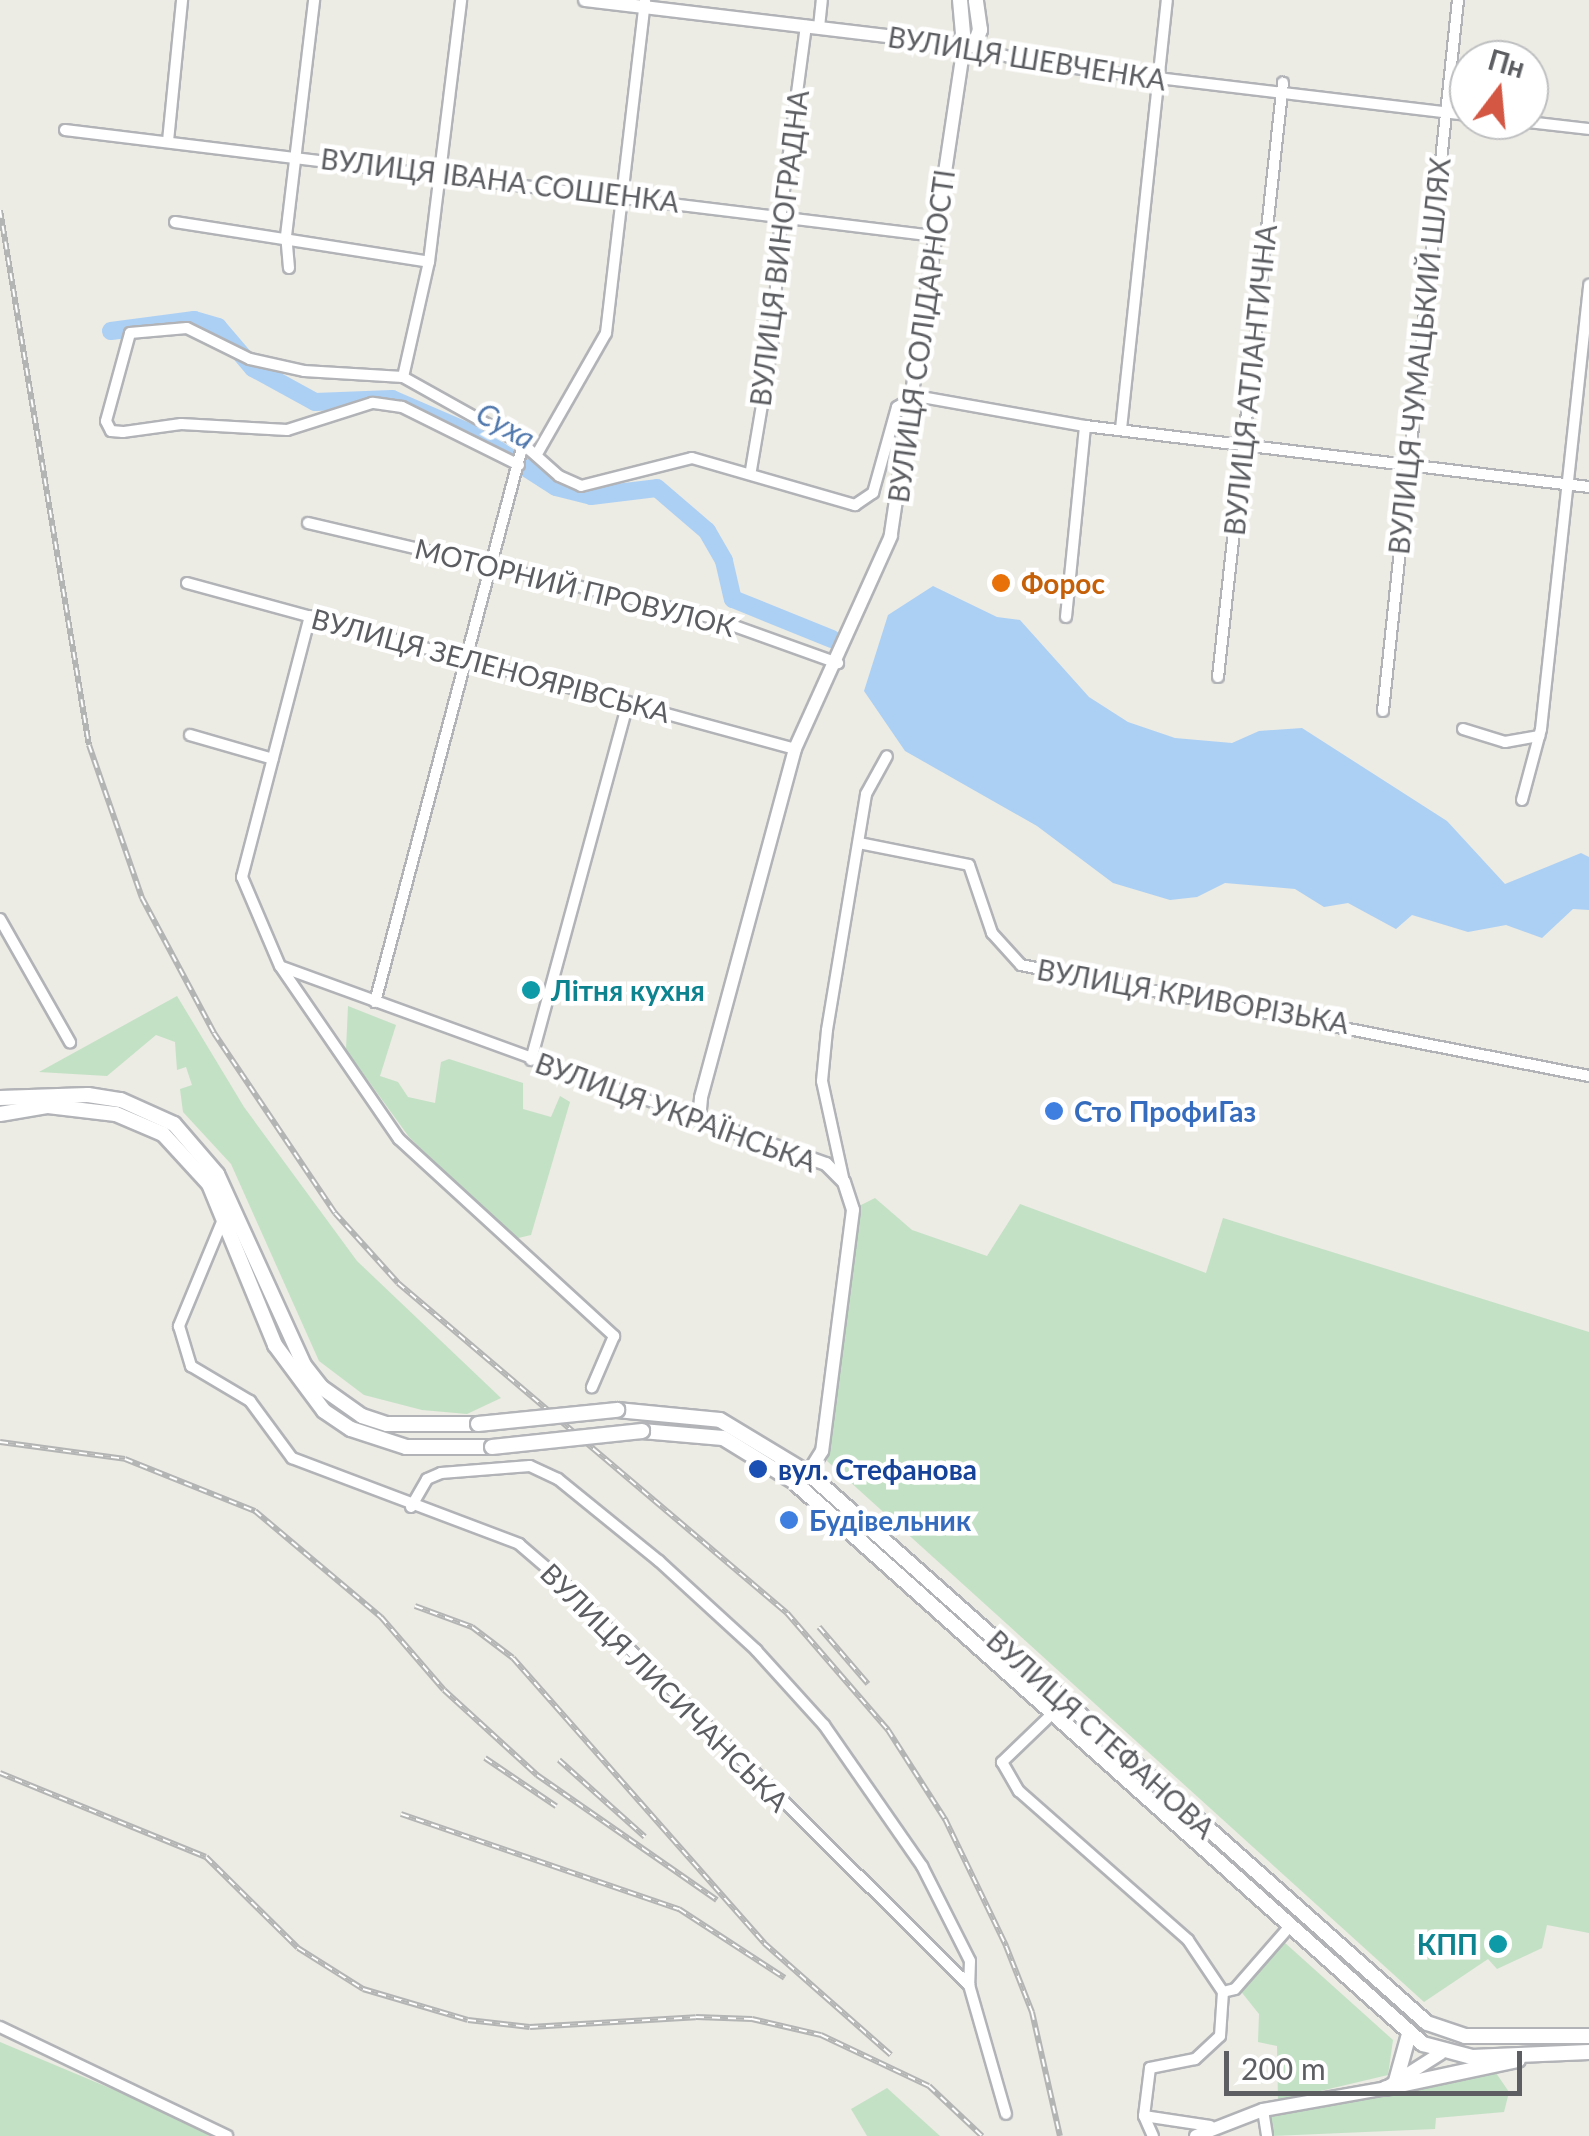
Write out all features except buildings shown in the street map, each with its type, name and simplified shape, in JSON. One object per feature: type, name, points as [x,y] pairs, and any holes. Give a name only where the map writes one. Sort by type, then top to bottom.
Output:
[{"type":"main road","name":"ВУЛИЦЯ СОЛІДАРНОСТІ","points":[[960,0],[964,45]]},
{"type":"main road","points":[[964,45],[976,42],[980,30],[976,0]]},
{"type":"main road","name":"ВУЛИЦЯ СТЕФАНОВА","points":[[0,1098],[88,1095],[121,1100],[174,1124],[217,1174],[304,1364],[321,1387],[362,1416],[386,1424],[478,1424],[660,1409],[720,1420],[808,1473],[1419,2016],[1456,2035],[1589,2036]]},
{"type":"main road","points":[[0,1114],[48,1106],[116,1114],[163,1134],[209,1184],[222,1222]]},
{"type":"main road","name":"ВУЛИЦЯ СТЕФАНОВА","points":[[222,1222],[275,1345],[324,1411],[350,1429],[406,1447],[492,1447],[642,1431],[723,1438],[794,1481],[1408,2034],[1442,2053]]},
{"type":"main road","points":[[794,1481],[808,1473]]},
{"type":"main road","points":[[1391,2084],[1408,2034]]},
{"type":"main road","points":[[1442,2053],[1456,2035]]},
{"type":"main road","points":[[1442,2053],[1589,2052]]},
{"type":"main road","points":[[1391,2084],[1540,2054]]},
{"type":"street","points":[[168,141],[182,0]]},
{"type":"street","points":[[290,268],[286,236],[314,0]]},
{"type":"street","points":[[403,377],[429,262],[461,0]]},
{"type":"street","name":"ВУЛИЦЯ ШЕВЧЕНКА","points":[[586,0],[644,3],[964,45],[1032,63],[1159,73],[1449,112]]},
{"type":"street","name":"ВУЛИЦЯ ВИНОГРАДНА","points":[[750,470],[772,346],[781,214],[812,27],[822,0]]},
{"type":"street","points":[[1121,429],[1168,0]]},
{"type":"street","name":"ВУЛИЦЯ ЧУМАЦЬКИЙ ШЛЯХ","points":[[1383,711],[1458,0]]},
{"type":"street","points":[[537,454],[606,333],[644,3]]},
{"type":"street","name":"ВУЛИЦЯ СОЛІДАРНОСТІ","points":[[699,1120],[796,749],[892,536],[916,396],[934,236],[964,45]]},
{"type":"street","name":"ВУЛИЦЯ АТЛАНТИЧНА","points":[[1218,677],[1282,88]]},
{"type":"street","points":[[1549,124],[1589,129]]},
{"type":"street","name":"ВУЛИЦЯ ІВАНА СОШЕНКА","points":[[65,130],[621,194],[934,236]]},
{"type":"street","points":[[175,222],[286,236],[429,262]]},
{"type":"street","points":[[1522,800],[1539,736],[1589,285]]},
{"type":"street","points":[[518,465],[402,407],[372,402],[287,430],[107,427],[130,333],[198,330],[235,355],[250,359],[304,371],[403,377],[537,454],[558,476],[581,486],[692,458],[750,470],[855,505],[866,502],[896,407],[916,396],[1085,426],[1589,487]]},
{"type":"street","points":[[1066,617],[1085,426]]},
{"type":"street","points":[[375,1002],[522,446]]},
{"type":"street","name":"МОТОРНИЙ ПРОВУЛОК","points":[[308,524],[712,618],[838,663]]},
{"type":"street","name":"ВУЛИЦЯ ЗЕЛЕНОЯРІВСЬКА","points":[[187,582],[796,749]]},
{"type":"street","points":[[310,616],[242,877],[280,966],[399,1139],[614,1336],[592,1388]]},
{"type":"street","points":[[531,1060],[628,702]]},
{"type":"street","points":[[1463,729],[1505,742],[1539,736]]},
{"type":"street","points":[[190,735],[273,759]]},
{"type":"street","points":[[844,1182],[822,1081],[845,899],[866,794],[886,756]]},
{"type":"street","name":"ВУЛИЦЯ КРИВОРІЗЬКА","points":[[859,843],[969,865],[992,934],[1021,965],[1270,1009],[1589,1076]]},
{"type":"street","points":[[0,919],[70,1042]]},
{"type":"street","name":"ВУЛИЦЯ УКРАЇНСЬКА","points":[[280,966],[826,1164],[844,1182],[850,1228],[822,1451],[808,1473]]},
{"type":"street","name":"ВУЛИЦЯ ЛИСИЧАНСЬКА","points":[[222,1222],[179,1326],[191,1366],[250,1400],[292,1458],[519,1544],[555,1575],[969,1985],[1006,2114]]},
{"type":"street","points":[[411,1506],[427,1479],[441,1473],[530,1466],[558,1478],[659,1561],[756,1650],[824,1725],[922,1866],[970,1961],[969,1985]]},
{"type":"street","points":[[1053,1713],[1002,1762],[1019,1791],[1188,1940],[1223,1992],[1220,2036],[1195,2059],[1150,2068],[1144,2116],[1153,2136]]},
{"type":"street","points":[[1223,1992],[1235,1988],[1290,1926]]},
{"type":"street","points":[[0,2026],[227,2136]]},
{"type":"street","points":[[1196,2136],[1210,2126],[1263,2110],[1391,2084],[1442,2053]]},
{"type":"street","points":[[1263,2110],[1267,2136]]},
{"type":"street","points":[[1144,2116],[1210,2126]]},
{"type":"green space","points":[[177,996],[244,1107],[357,1261],[501,1398],[467,1414],[422,1410],[364,1395],[319,1361],[231,1164],[183,1112],[180,1089],[192,1085],[186,1067],[177,1070],[175,1042],[156,1035],[107,1076],[39,1072]]},
{"type":"green space","points":[[348,1006],[396,1025],[380,1076],[398,1082],[408,1097],[435,1103],[441,1062],[449,1059],[523,1083],[523,1109],[551,1117],[560,1096],[570,1102],[531,1235],[514,1239],[409,1137],[346,1050]]},
{"type":"green space","points":[[875,1198],[912,1230],[987,1256],[1020,1204],[1206,1273],[1223,1218],[1589,1332],[1589,1933],[1547,1925],[1542,1948],[1497,1969],[1488,1959],[1424,2002],[827,1461],[859,1206]]},
{"type":"green space","points":[[1284,1942],[1393,2040],[1388,2075],[1278,2101],[1277,2046],[1258,2042],[1259,2014],[1239,1989]]},
{"type":"green space","points":[[0,2042],[205,2128],[209,2136],[0,2136]]},
{"type":"green space","points":[[1496,2073],[1509,2092],[1504,2112],[1436,2118],[1435,2129],[1272,2136],[1269,2117]]},
{"type":"green space","points":[[887,2088],[940,2136],[867,2136],[851,2109]]},
{"type":"water","points":[[933,586],[997,617],[1020,620],[1089,697],[1128,722],[1175,738],[1232,743],[1259,731],[1302,728],[1447,821],[1505,884],[1581,853],[1589,857],[1589,910],[1573,909],[1542,938],[1506,925],[1468,932],[1412,915],[1396,929],[1348,903],[1324,907],[1295,889],[1225,883],[1197,897],[1170,900],[1113,883],[1037,826],[905,751],[864,691],[888,615]]},
{"type":"waterway","name":"Суха","points":[[111,331],[194,320],[218,327],[253,368],[315,402],[392,399],[475,435],[556,487],[591,496],[657,488],[707,531],[724,561],[733,599],[832,639]]},
{"type":"railway","points":[[0,210],[89,745],[142,898],[214,1033],[335,1213],[398,1283],[787,1613],[888,1730],[945,1819],[1006,1946],[1032,2012],[1060,2136]]},
{"type":"railway","points":[[0,1442],[125,1459],[255,1511],[381,1617],[444,1690],[537,1775],[717,1900]]},
{"type":"railway","points":[[415,1606],[472,1627],[513,1658],[764,1943],[891,2055]]},
{"type":"railway","points":[[819,1627],[868,1684]]},
{"type":"railway","points":[[485,1758],[556,1806]]},
{"type":"railway","points":[[559,1760],[645,1837]]},
{"type":"railway","points":[[0,1773],[206,1857],[298,1948],[363,1989],[468,2020],[530,2027],[696,2017],[752,2019],[821,2035],[929,2086],[982,2136]]},
{"type":"railway","points":[[401,1814],[679,1909],[785,1978]]},
{"type":"place","name":"Форос","points":[[1001,583]]},
{"type":"place","name":"Літня кухня","points":[[531,990]]},
{"type":"place","name":"Сто ПрофиГаз","points":[[1054,1111]]},
{"type":"place","name":"вул. Стефанова","points":[[758,1469]]},
{"type":"place","name":"Будівельник","points":[[789,1520]]},
{"type":"place","name":"КПП","points":[[1498,1944]]}]
